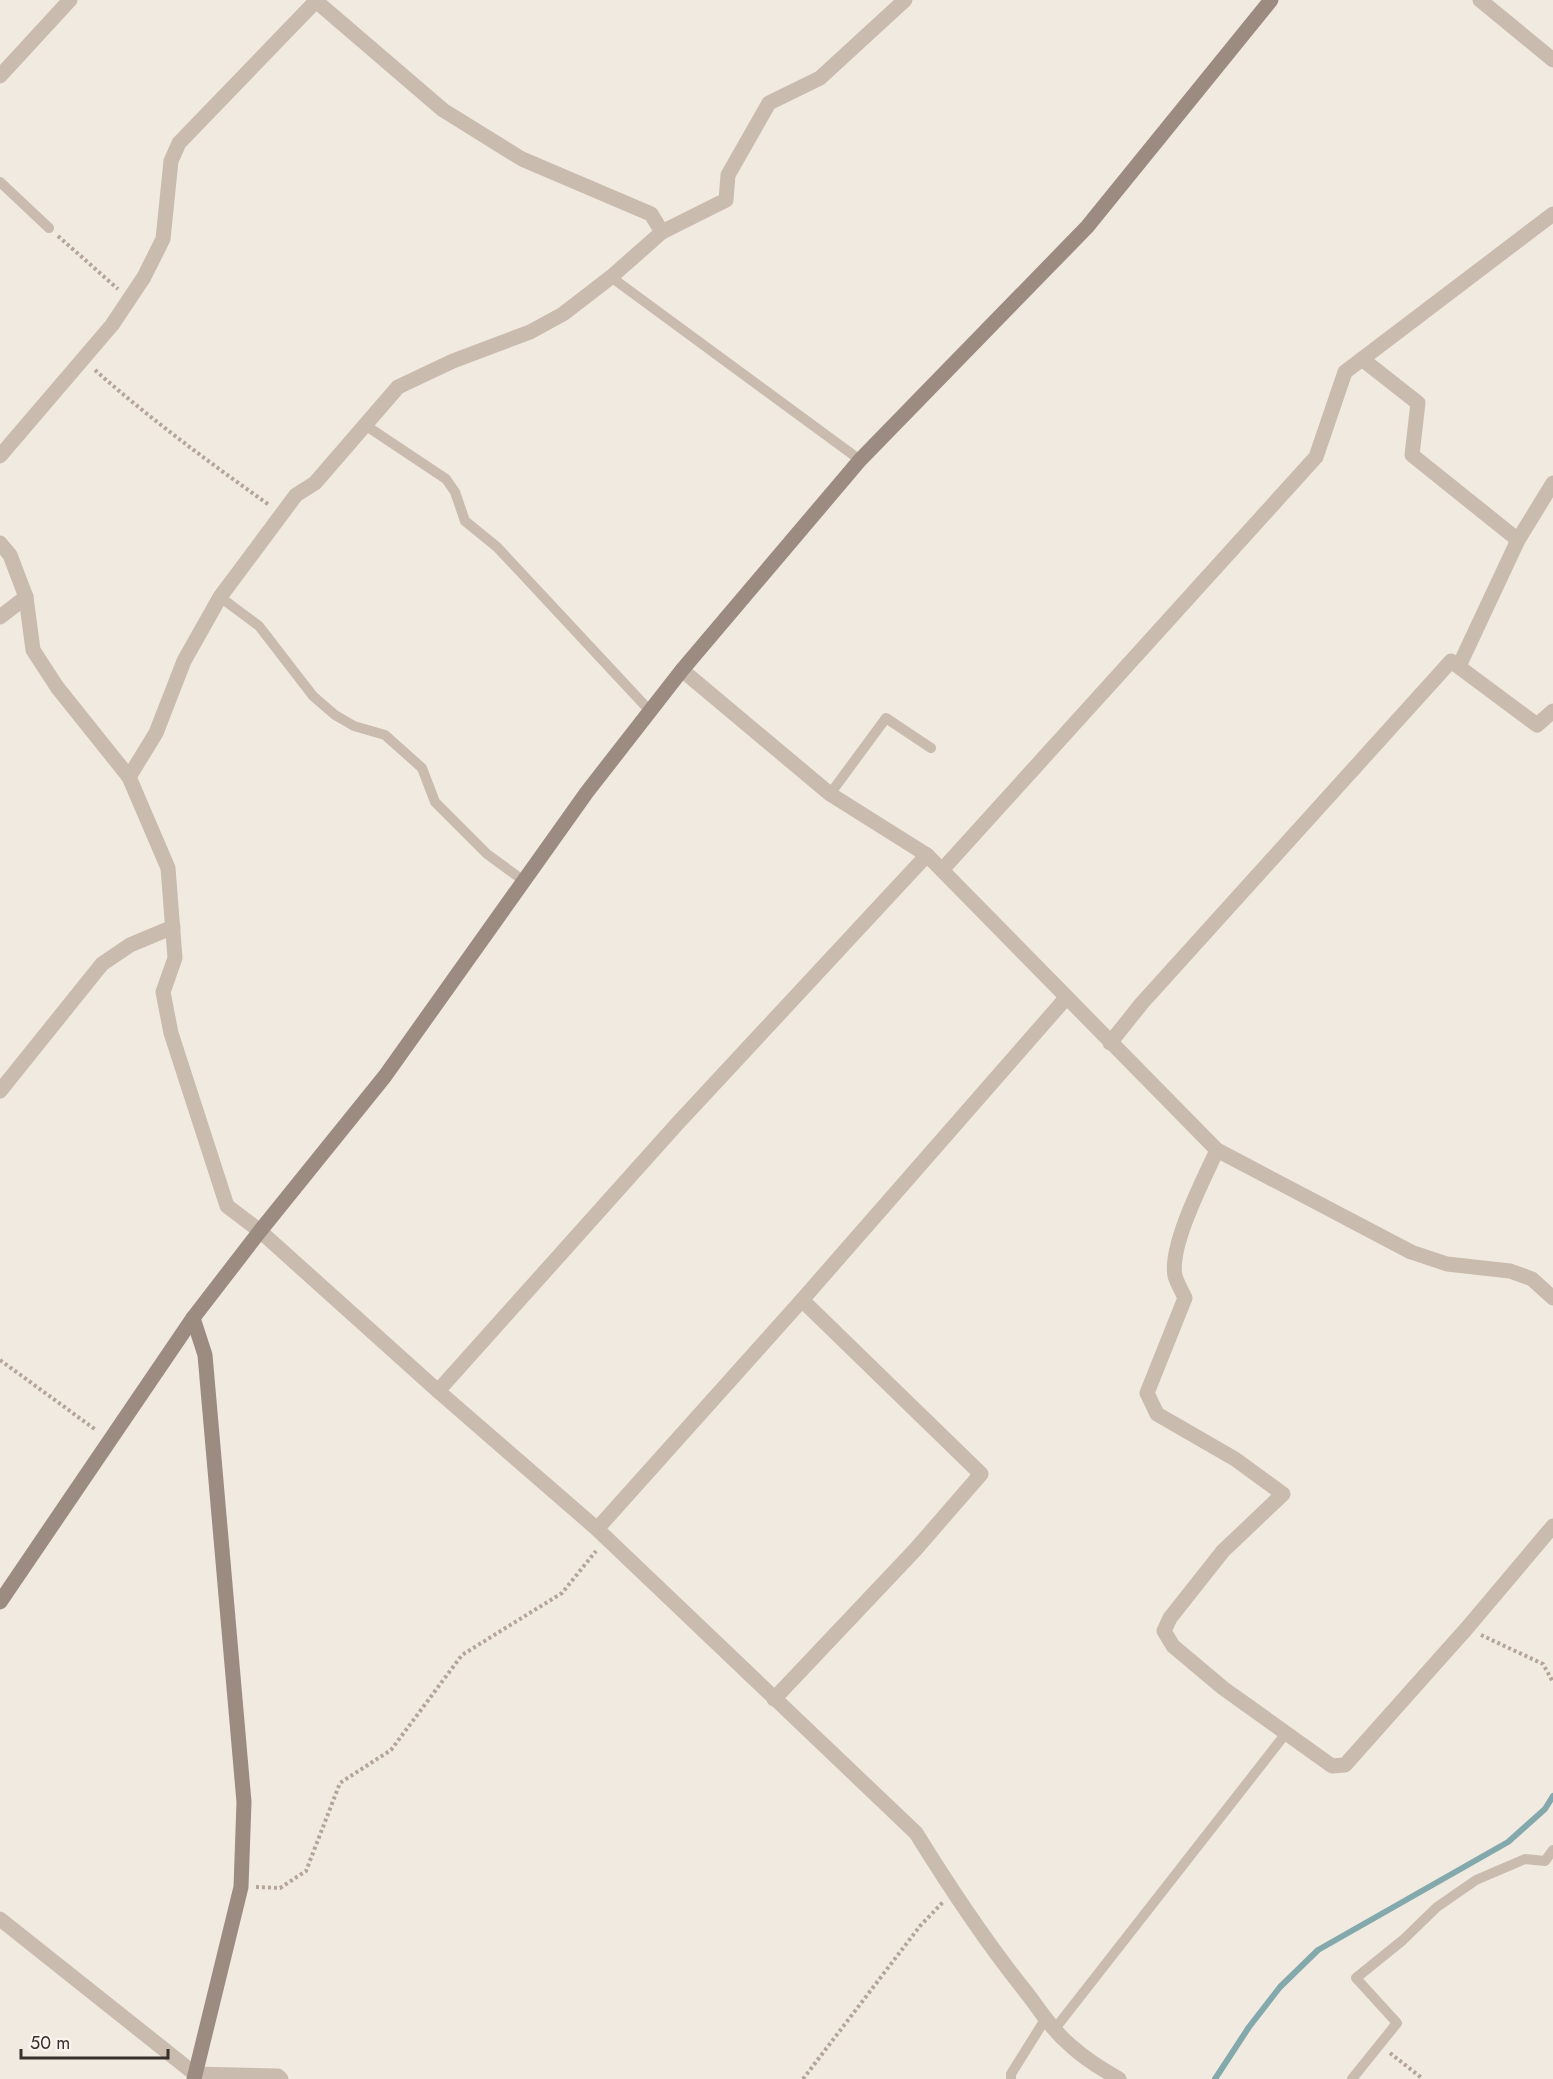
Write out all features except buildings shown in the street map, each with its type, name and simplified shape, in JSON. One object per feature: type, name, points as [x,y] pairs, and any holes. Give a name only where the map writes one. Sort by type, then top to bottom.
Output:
[{"type":"street","points":[[0,76],[70,0]]},
{"type":"street","points":[[0,456],[112,325],[144,277],[163,239],[171,161],[179,143],[316,0],[443,110],[522,159],[651,214],[662,232]]},
{"type":"street","points":[[129,777],[156,733],[184,662],[220,597],[296,495],[315,483],[398,387],[453,361],[531,332],[563,314],[611,277],[662,232],[726,201],[728,175],[769,103],[820,78],[905,0]]},
{"type":"street","points":[[0,1602],[193,1318],[385,1076],[587,792],[682,670],[860,460],[1087,227],[1271,0]]},
{"type":"street","points":[[1480,0],[1553,60]]},
{"type":"street","points":[[942,870],[1316,457],[1345,372],[1553,214]]},
{"type":"street","points":[[1362,359],[1419,403],[1412,455],[1518,540]]},
{"type":"street","points":[[1459,666],[1518,540],[1553,483]]},
{"type":"street","points":[[0,543],[10,555],[26,597],[33,650],[57,687],[129,777],[168,868],[175,958],[163,992],[171,1033],[227,1206],[260,1231],[438,1391],[602,1533],[916,1833],[952,1893],[994,1953],[1050,2024],[1070,2046],[1097,2067],[1119,2079]]},
{"type":"street","points":[[0,616],[26,597]]},
{"type":"street","points":[[1110,1043],[1142,1003],[1451,661],[1537,725],[1553,711]]},
{"type":"street","points":[[682,670],[830,794],[927,855],[1217,1150],[1411,1252],[1447,1264],[1510,1271],[1532,1279],[1553,1298]]},
{"type":"street","points":[[438,1391],[677,1124],[927,855]]},
{"type":"street","points":[[0,1091],[102,964],[130,945],[173,927]]},
{"type":"street","points":[[602,1533],[1066,998]]},
{"type":"street","points":[[1217,1150],[1189,1213],[1177,1253],[1175,1276],[1185,1298],[1147,1394],[1157,1414],[1235,1460],[1283,1494],[1223,1551],[1170,1618],[1164,1631],[1173,1646],[1223,1688],[1332,1766],[1345,1766],[1467,1628],[1553,1526]]},
{"type":"street","points":[[774,1699],[915,1550],[981,1474],[802,1300]]},
{"type":"street","points":[[193,1318],[205,1355],[244,1802],[241,1887],[194,2076]]},
{"type":"street","points":[[0,1919],[194,2076],[278,2076],[281,2079]]},
{"type":"lane","points":[[0,182],[49,228]]},
{"type":"lane","points":[[611,277],[860,460]]},
{"type":"lane","points":[[365,425],[446,479],[455,492],[465,521],[497,548],[650,711]]},
{"type":"lane","points":[[220,597],[259,626],[313,696],[335,715],[354,726],[385,735],[422,768],[435,802],[487,854],[524,881]]},
{"type":"lane","points":[[830,794],[886,718],[931,748]]},
{"type":"lane","points":[[1011,2079],[1011,2074],[1050,2024],[1287,1732]]},
{"type":"lane","points":[[1352,2079],[1397,2022],[1356,1978],[1403,1940],[1437,1907],[1476,1880],[1525,1859],[1545,1861],[1553,1850]]},
{"type":"path","points":[[49,228],[129,299]]},
{"type":"path","points":[[83,359],[196,453],[282,514]]},
{"type":"path","points":[[0,1360],[109,1440]]},
{"type":"path","points":[[241,1887],[280,1888],[306,1870],[340,1783],[391,1750],[462,1656],[562,1593],[602,1533]]},
{"type":"path","points":[[1467,1628],[1543,1664],[1553,1682]]},
{"type":"path","points":[[803,2079],[920,1926],[952,1893]]},
{"type":"path","points":[[1380,2045],[1423,2079]]},
{"type":"waterway","points":[[1215,2079],[1249,2027],[1280,1987],[1318,1950],[1508,1842],[1545,1809],[1553,1796]]}]
